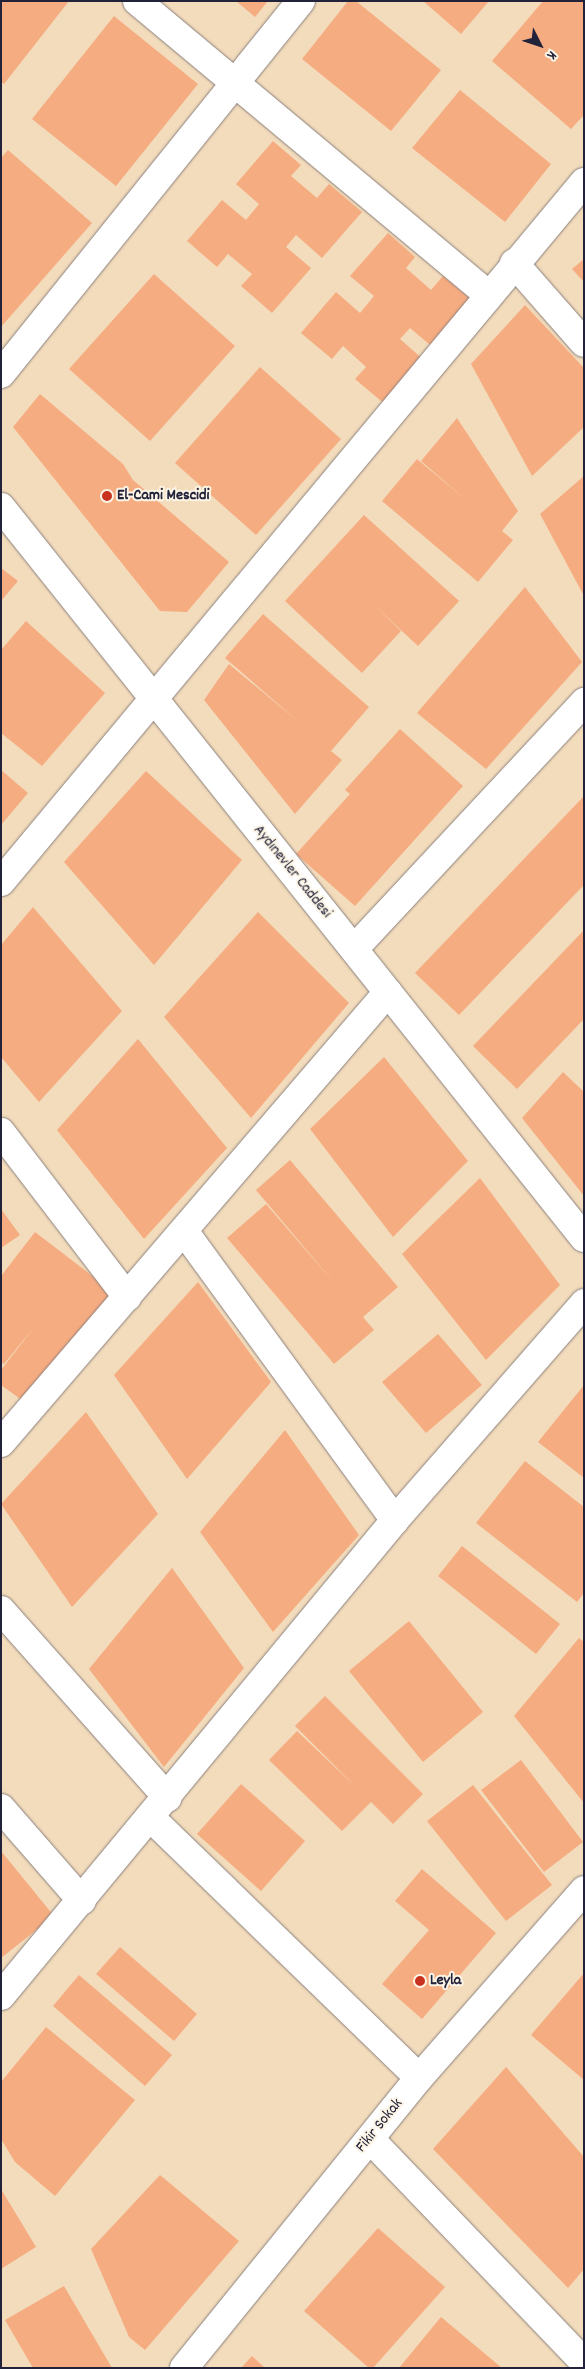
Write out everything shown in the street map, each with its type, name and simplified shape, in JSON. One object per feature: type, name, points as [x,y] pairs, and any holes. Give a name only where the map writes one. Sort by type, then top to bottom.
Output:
[{"type":"street","points":[[137,1],[488,295]]},
{"type":"street","points":[[1,374],[301,1]]},
{"type":"street","points":[[1,882],[155,699],[514,263],[584,182]]},
{"type":"street","points":[[514,263],[584,343]]},
{"type":"street","name":"Aydınevler Caddesi","points":[[1,506],[584,1238]]},
{"type":"street","points":[[354,949],[584,702]]},
{"type":"street","points":[[1,1443],[388,992]]},
{"type":"street","points":[[1,1132],[127,1297]]},
{"type":"street","points":[[184,1231],[394,1520]]},
{"type":"street","points":[[1,1996],[159,1808],[394,1520],[584,1303]]},
{"type":"street","points":[[1,1610],[159,1808],[418,2078]]},
{"type":"street","points":[[1,1808],[82,1900]]},
{"type":"street","name":"Fikir Sokak","points":[[184,2368],[418,2078],[584,1890]]},
{"type":"street","points":[[370,2139],[584,2362]]},
{"type":"building","points":[[1,1],[69,1],[4,84],[1,82]]},
{"type":"building","points":[[236,1],[268,1],[255,17]]},
{"type":"building","points":[[348,1],[356,1],[441,70],[391,131],[302,59]]},
{"type":"building","points":[[423,1],[489,1],[461,34]]},
{"type":"building","points":[[543,1],[584,1],[584,115],[571,129],[492,61]]},
{"type":"building","points":[[114,16],[198,84],[116,186],[32,119]]},
{"type":"building","points":[[460,90],[551,164],[505,222],[412,148]]},
{"type":"building","points":[[273,141],[301,165],[291,176],[317,198],[329,184],[362,212],[322,258],[296,235],[286,247],[311,268],[272,313],[241,286],[252,274],[228,254],[217,267],[187,241],[222,200],[246,220],[259,204],[236,184]]},
{"type":"building","points":[[8,150],[92,223],[1,327],[1,158]]},
{"type":"building","points":[[388,233],[415,257],[406,268],[431,290],[443,276],[476,304],[436,350],[410,328],[400,339],[425,361],[387,406],[355,379],[366,367],[343,346],[332,359],[301,333],[336,292],[360,313],[374,296],[350,276]]},
{"type":"building","points":[[584,259],[584,282],[572,269]]},
{"type":"building","points":[[154,274],[235,346],[150,441],[69,369]]},
{"type":"building","points":[[525,305],[584,368],[584,427],[532,476],[471,364]]},
{"type":"building","points":[[260,367],[341,439],[256,535],[175,463]]},
{"type":"building","points":[[40,394],[123,464],[133,480],[229,562],[187,612],[160,611],[13,427]]},
{"type":"building","points":[[457,418],[518,511],[502,531],[513,540],[478,582],[382,501],[417,459],[466,500],[421,461]]},
{"type":"building","points":[[584,476],[584,596],[540,514]]},
{"type":"building","points":[[364,515],[459,601],[418,646],[373,604],[401,631],[362,673],[285,601]]},
{"type":"building","points":[[1,568],[18,581],[1,601]]},
{"type":"building","points":[[525,587],[582,662],[486,769],[417,713]]},
{"type":"building","points":[[263,614],[369,707],[331,751],[342,760],[295,814],[204,700],[229,664],[300,723],[225,658]]},
{"type":"building","points":[[26,621],[105,693],[42,766],[1,733],[1,650]]},
{"type":"building","points":[[400,729],[463,786],[355,906],[296,854],[350,794],[345,790]]},
{"type":"building","points":[[1,770],[28,793],[1,825]]},
{"type":"building","points":[[146,771],[242,860],[154,965],[64,862]]},
{"type":"building","points":[[584,796],[584,885],[459,1015],[415,973]]},
{"type":"building","points":[[33,907],[122,1011],[39,1102],[1,1057],[1,945]]},
{"type":"building","points":[[258,912],[349,1003],[251,1118],[164,1017]]},
{"type":"building","points":[[584,930],[584,1019],[517,1089],[473,1046]]},
{"type":"building","points":[[138,1039],[227,1148],[144,1239],[57,1130]]},
{"type":"building","points":[[384,1057],[468,1161],[393,1237],[310,1129]]},
{"type":"building","points":[[563,1072],[584,1092],[584,1196],[522,1118]]},
{"type":"building","points":[[290,1160],[398,1287],[363,1317],[374,1330],[334,1364],[227,1238],[266,1204],[336,1285],[256,1190]]},
{"type":"building","points":[[480,1178],[560,1285],[486,1360],[402,1254]]},
{"type":"building","points":[[1,1209],[20,1235],[1,1248]]},
{"type":"building","points":[[35,1232],[116,1294],[30,1406],[1,1385],[1,1370],[35,1326],[4,1364],[1,1362],[1,1276]]},
{"type":"building","points":[[198,1282],[271,1382],[187,1479],[114,1375]]},
{"type":"building","points":[[438,1334],[482,1385],[426,1433],[382,1382]]},
{"type":"building","points":[[584,1385],[584,1478],[538,1442]]},
{"type":"building","points":[[86,1412],[158,1514],[72,1607],[1,1504]]},
{"type":"building","points":[[285,1430],[359,1535],[273,1632],[200,1532]]},
{"type":"building","points":[[525,1461],[584,1507],[584,1593],[577,1602],[476,1523]]},
{"type":"building","points":[[462,1546],[560,1624],[536,1654],[438,1576]]},
{"type":"building","points":[[172,1568],[244,1668],[164,1767],[89,1669]]},
{"type":"building","points":[[409,1621],[483,1712],[423,1762],[349,1671]]},
{"type":"building","points":[[579,1638],[584,1642],[584,1803],[514,1716]]},
{"type":"building","points":[[325,1696],[423,1794],[393,1824],[371,1802],[342,1831],[269,1760],[297,1731],[357,1788],[295,1726]]},
{"type":"building","points":[[521,1760],[583,1842],[544,1872],[481,1790]]},
{"type":"building","points":[[241,1784],[305,1841],[261,1891],[197,1834]]},
{"type":"building","points":[[473,1785],[552,1885],[506,1921],[427,1821]]},
{"type":"building","points":[[1,1851],[54,1916],[1,1958]]},
{"type":"building","points":[[422,1869],[496,1933],[422,2019],[382,1984],[429,1930],[395,1901]]},
{"type":"building","points":[[120,1947],[197,2014],[174,2041],[96,1974]]},
{"type":"building","points":[[584,1973],[584,2080],[531,2035]]},
{"type":"building","points":[[79,1975],[172,2055],[145,2086],[53,2006]]},
{"type":"building","points":[[46,2027],[135,2100],[55,2196],[15,2162],[1,2139],[1,2082]]},
{"type":"building","points":[[506,2067],[584,2157],[584,2269],[568,2288],[433,2149]]},
{"type":"building","points":[[160,2175],[239,2241],[145,2350],[129,2337],[91,2249]]},
{"type":"building","points":[[1,2189],[36,2247],[1,2269]]},
{"type":"building","points":[[378,2228],[445,2287],[373,2368],[369,2368],[304,2311]]},
{"type":"building","points":[[64,2286],[112,2368],[33,2368],[5,2320]]},
{"type":"building","points":[[441,2317],[502,2368],[399,2368]]},
{"type":"building","points":[[252,2356],[265,2368],[241,2368]]},
{"type":"place","name":"El-Cami Mescidi","points":[[107,496]]},
{"type":"place","name":"Leyla","points":[[420,1981]]}]
